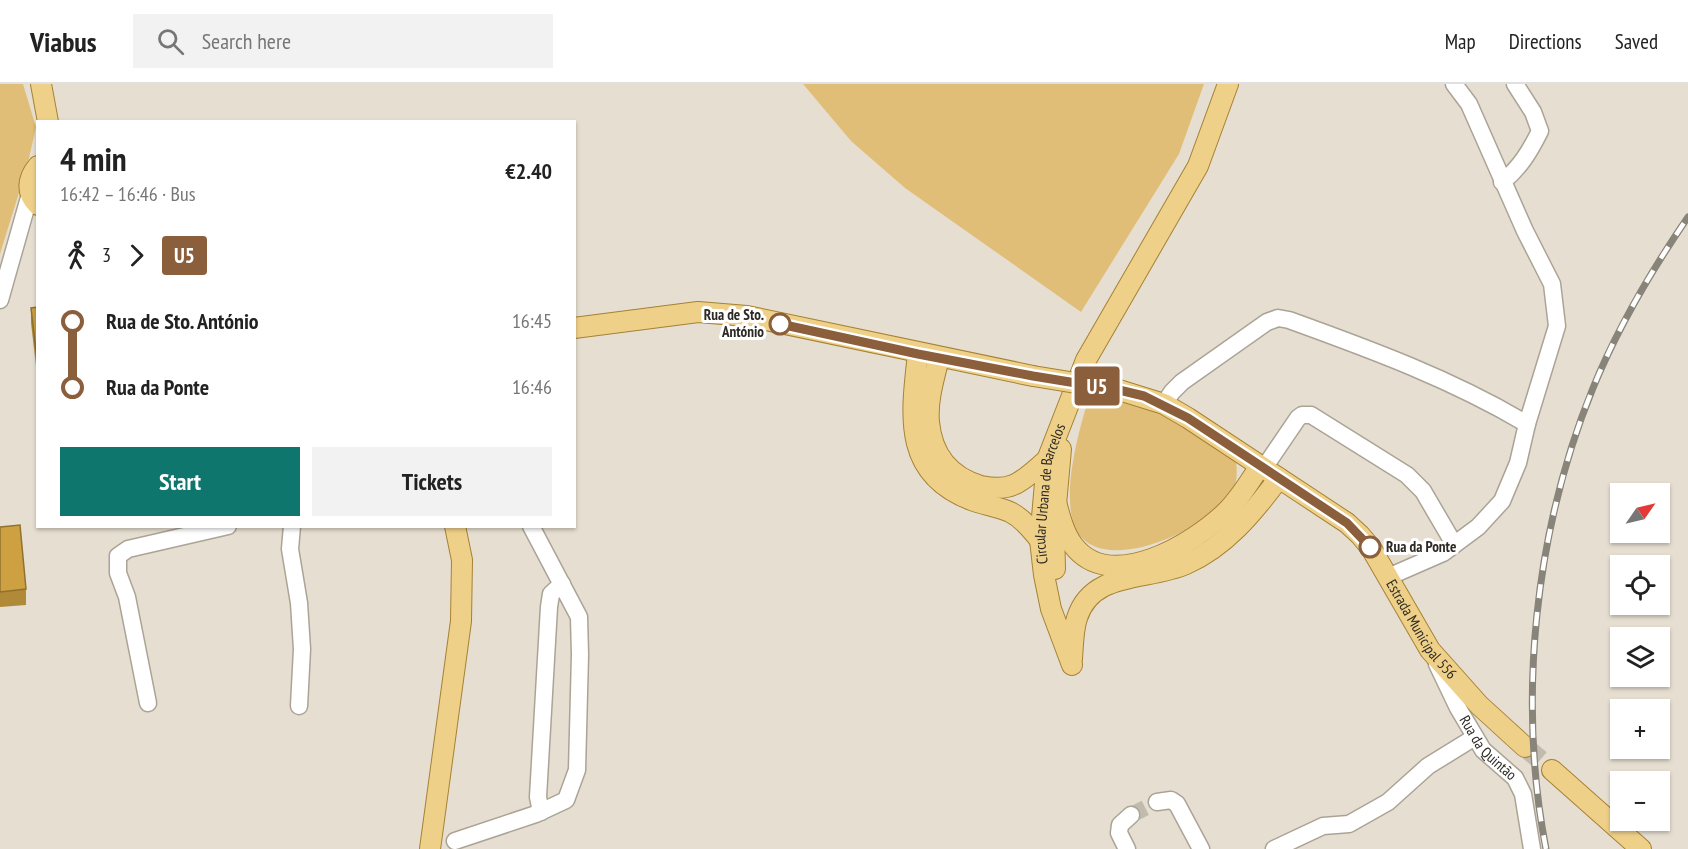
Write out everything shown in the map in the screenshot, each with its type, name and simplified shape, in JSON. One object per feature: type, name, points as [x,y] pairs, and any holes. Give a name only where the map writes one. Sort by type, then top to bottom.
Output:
[{"type":"main road","points":[[41,84],[48,120]]},
{"type":"main road","name":"Circular Urbana de Barcelos","points":[[1062,636],[1047,594],[1040,540],[1047,460],[1086,360],[1198,166],[1228,84]]},
{"type":"main road","points":[[34,200],[30,179],[36,169]]},
{"type":"main road","name":"Estrada Municipal 556","points":[[576,328],[698,312],[747,316],[918,354],[1119,390],[1164,404],[1347,523],[1371,548],[1430,650],[1479,705],[1525,747]]},
{"type":"main road","points":[[918,354],[912,422],[918,451],[934,477],[957,495],[1010,512],[1028,525],[1040,540]]},
{"type":"main road","points":[[939,358],[932,390],[929,421],[934,446],[946,466],[964,481],[991,488],[1014,485],[1047,460]]},
{"type":"main road","name":"Circular Urbana de Barcelos","points":[[1062,636],[1054,548],[1065,413]]},
{"type":"main road","points":[[1056,502],[1066,533],[1081,554],[1091,561],[1103,564],[1127,565],[1162,556],[1189,542],[1230,509],[1268,471]]},
{"type":"main road","points":[[1062,636],[1072,665],[1076,620],[1081,609],[1096,591],[1118,580],[1168,570],[1200,557],[1245,520],[1268,471]]},
{"type":"main road","points":[[430,849],[461,621],[462,560],[455,528]]},
{"type":"main road","points":[[1552,770],[1641,849]]},
{"type":"street","points":[[1388,577],[1443,553],[1478,527],[1502,501],[1518,463],[1527,424],[1557,326],[1552,284],[1502,182],[1468,104],[1454,84]]},
{"type":"street","points":[[1502,182],[1529,154],[1540,131],[1533,112],[1515,84]]},
{"type":"street","points":[[0,300],[19,230],[34,200]]},
{"type":"street","points":[[19,230],[36,216]]},
{"type":"street","points":[[1164,404],[1182,382],[1267,322],[1278,318],[1435,375],[1527,424]]},
{"type":"street","points":[[1268,471],[1298,418],[1302,415],[1311,415],[1407,475],[1423,491],[1454,544]]},
{"type":"street","points":[[148,703],[127,597],[118,573],[118,556],[128,549],[219,528]]},
{"type":"street","points":[[292,528],[290,549],[299,603],[302,649],[299,706]]},
{"type":"street","points":[[454,841],[541,812],[566,800],[577,770],[579,617],[532,528]]},
{"type":"street","points":[[541,812],[538,797],[549,607],[551,594],[562,584]]},
{"type":"street","name":"Rua da Quintão","points":[[1430,650],[1458,708],[1483,750],[1515,778],[1523,794],[1532,849]]},
{"type":"street","points":[[1274,849],[1323,826],[1348,824],[1358,819],[1388,802],[1428,766],[1475,737]]},
{"type":"street","points":[[1157,802],[1170,800],[1177,804],[1201,849]]},
{"type":"street","points":[[1127,849],[1119,833],[1120,825],[1131,815]]},
{"type":"shaded area","points":[[0,84],[23,84],[36,127],[27,167],[0,254]]},
{"type":"shaded area","points":[[803,84],[1204,84],[1179,154],[1081,312],[905,188],[851,141]]},
{"type":"shaded area","points":[[1090,395],[1130,401],[1168,415],[1236,460],[1236,480],[1232,491],[1221,505],[1203,520],[1156,543],[1131,549],[1108,550],[1089,544],[1076,529],[1070,499],[1070,481],[1081,425]]},
{"type":"building","points":[[36,307],[36,351],[31,308]]},
{"type":"building","points":[[20,525],[26,589],[0,592],[0,527]]},
{"type":"tunnel","points":[[1525,747],[1552,770]]},
{"type":"tunnel","points":[[1131,815],[1157,802]]},
{"type":"railway","points":[[1546,849],[1537,792],[1533,734],[1533,675],[1537,616],[1545,557],[1557,499],[1573,442],[1613,343],[1636,300],[1688,217]]},
{"type":"bus line","name":"U5","points":[[780,324],[918,354],[1144,396],[1188,418],[1347,523],[1370,547]]},
{"type":"place","name":"Rua de Sto. António","points":[[780,324]]},
{"type":"place","name":"Rua da Ponte","points":[[1370,547]]}]
